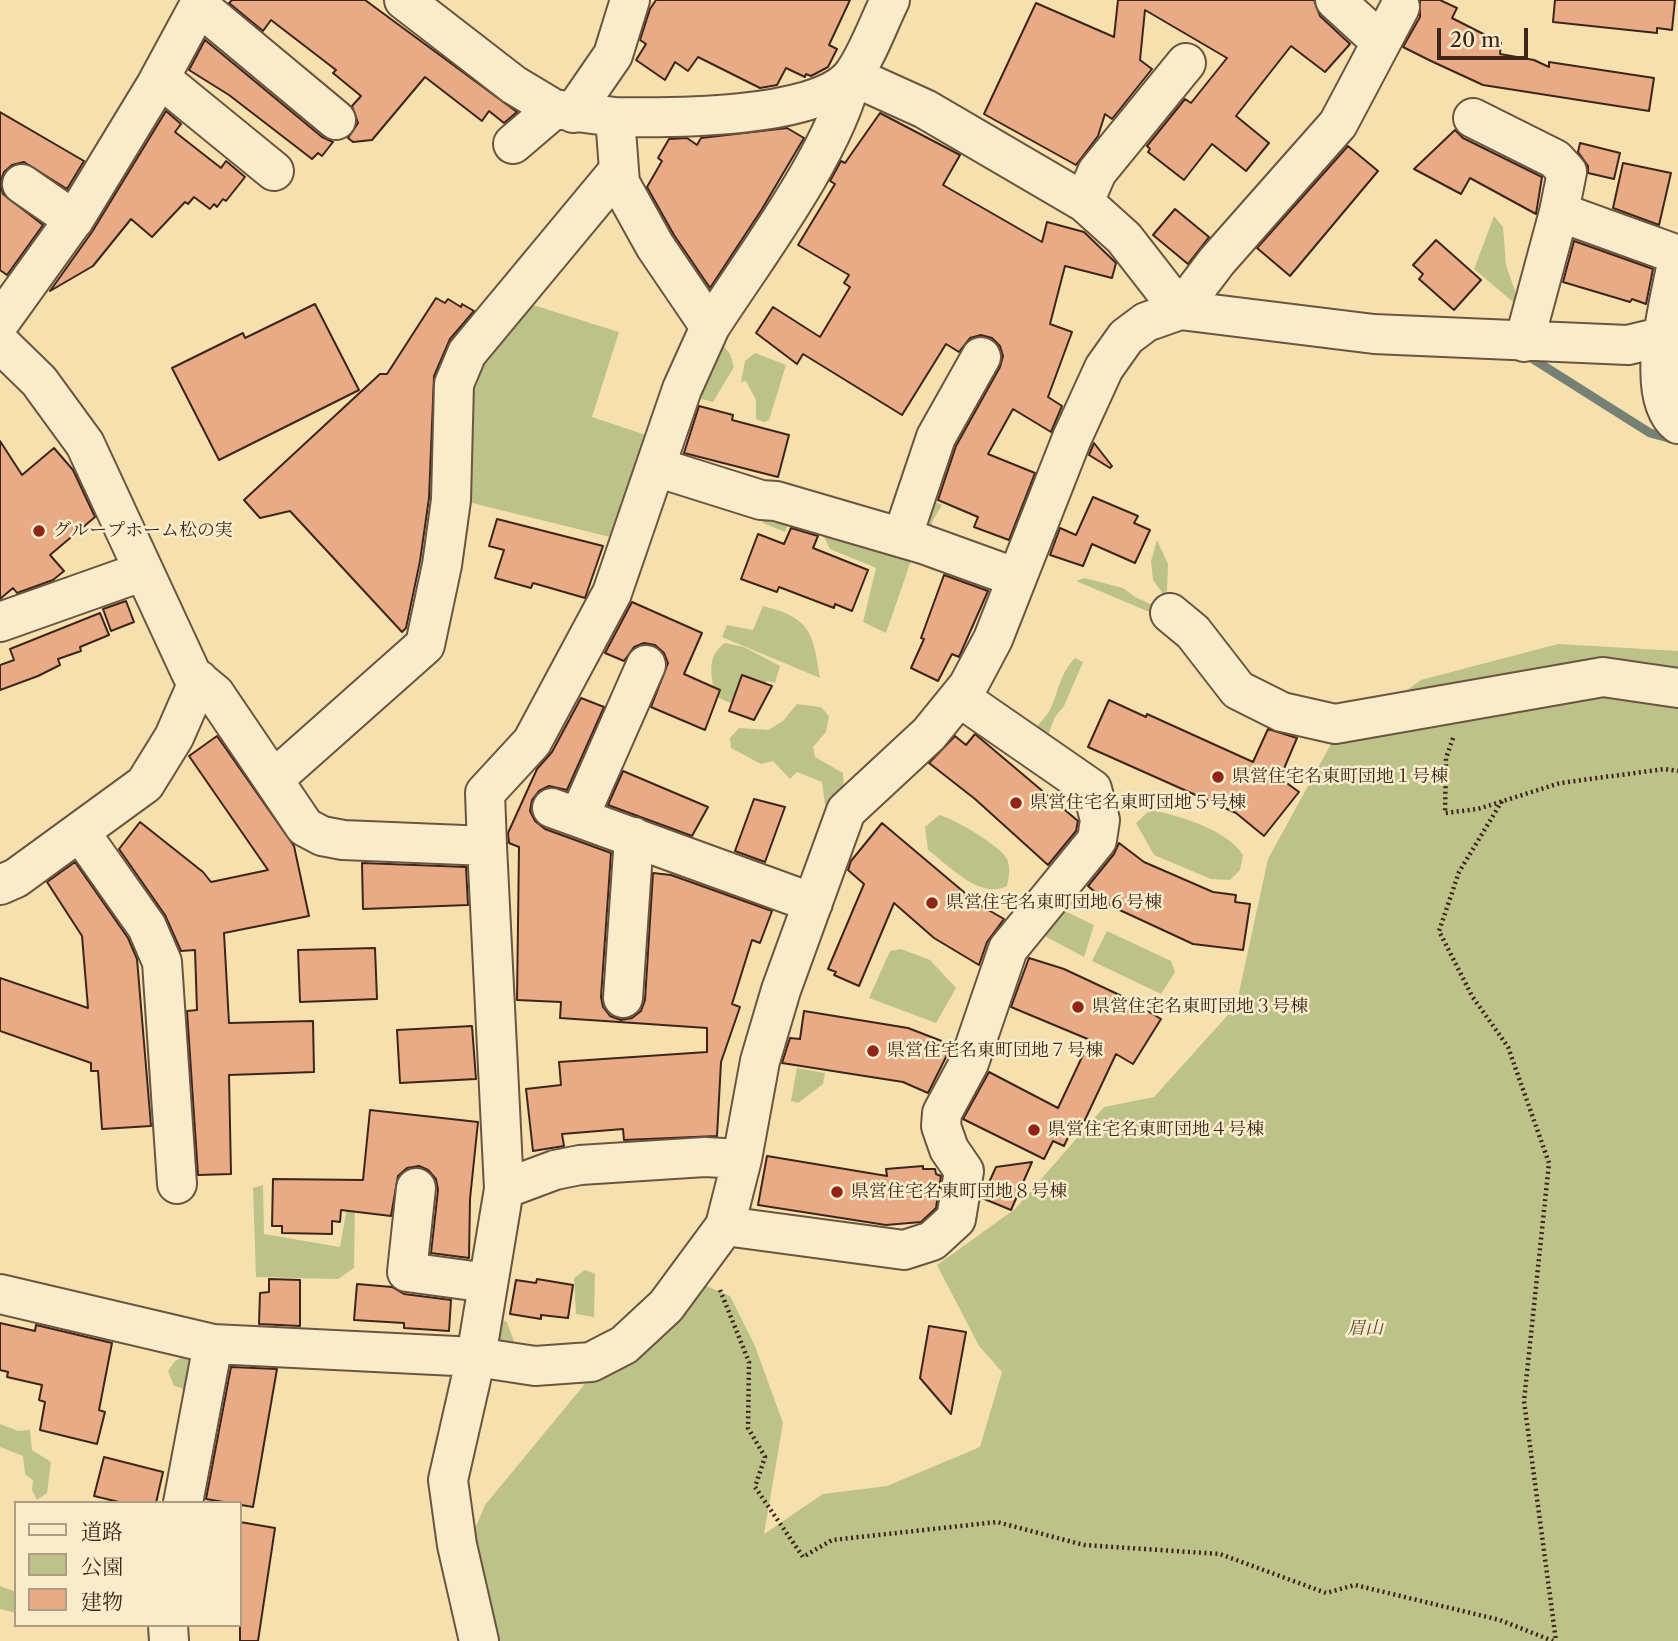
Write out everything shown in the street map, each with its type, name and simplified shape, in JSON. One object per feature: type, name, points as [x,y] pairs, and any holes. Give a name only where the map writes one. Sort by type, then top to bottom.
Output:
[{"type":"street","points":[[404,0],[505,78],[563,111],[615,117],[679,118],[772,108],[838,89],[852,76]]},
{"type":"street","points":[[513,144],[563,111],[613,55],[630,0]]},
{"type":"street","points":[[479,1641],[457,1545],[448,1480],[475,1357],[505,1189],[485,793],[532,742],[612,593],[682,389],[710,327],[817,158],[847,97],[852,76],[890,0]]},
{"type":"street","points":[[1335,0],[1381,41]]},
{"type":"street","points":[[0,322],[74,220],[160,78],[201,3],[312,82],[336,120]]},
{"type":"street","points":[[1180,310],[1217,261],[1338,124],[1400,7]]},
{"type":"street","points":[[1084,202],[1097,172],[1186,63]]},
{"type":"street","points":[[852,76],[925,109],[1084,202],[1124,239],[1180,310]]},
{"type":"street","points":[[160,78],[274,172]]},
{"type":"street","points":[[615,117],[620,183],[655,246],[710,327]]},
{"type":"street","points":[[1473,118],[1555,159],[1567,172],[1524,342]]},
{"type":"street","points":[[274,779],[425,645],[442,565],[451,500],[454,384],[458,370],[467,353],[619,170]]},
{"type":"street","points":[[22,184],[74,220]]},
{"type":"street","points":[[1559,212],[1678,256],[1659,384],[1663,405],[1678,424]]},
{"type":"street","points":[[0,1294],[212,1344],[475,1357],[535,1366],[591,1362],[624,1345],[666,1306],[716,1240],[742,1158],[760,1061],[846,811],[929,734],[968,686],[993,639],[1072,438],[1104,368],[1126,337],[1146,322],[1180,310],[1374,334],[1628,345],[1665,336]]},
{"type":"street","points":[[0,343],[39,381],[85,444],[192,675],[215,694],[305,827],[322,836],[343,840],[487,846]]},
{"type":"street","points":[[902,538],[936,437],[981,357]]},
{"type":"street","points":[[656,467],[761,500],[776,501],[902,538],[1017,578]]},
{"type":"street","points":[[0,622],[144,571]]},
{"type":"street","points":[[1170,613],[1193,632],[1238,690],[1282,712],[1335,724],[1603,677],[1678,688]]},
{"type":"street","points":[[646,665],[616,697],[566,812],[813,903]]},
{"type":"street","points":[[0,885],[16,878],[145,784],[174,737],[199,680]]},
{"type":"street","points":[[716,1240],[904,1250],[932,1241],[956,1219],[962,1198],[964,1171],[949,1149],[941,1125],[942,1113],[969,1063],[1008,949],[1097,840],[1100,820],[1092,789],[959,698]]},
{"type":"street","points":[[80,832],[147,927],[162,962],[177,1184]]},
{"type":"street","points":[[623,998],[634,837]]},
{"type":"street","points":[[505,1189],[555,1170],[580,1165],[705,1157],[742,1158]]},
{"type":"street","points":[[416,1188],[407,1272],[488,1283]]},
{"type":"street","points":[[183,1501],[212,1344]]},
{"type":"path","points":[[1466,699],[1446,758],[1446,813],[1478,810],[1560,783],[1665,769],[1678,771]]},
{"type":"path","points":[[716,1240],[749,1362],[748,1428],[765,1457],[755,1487],[803,1557],[832,1540],[997,1522],[1084,1545],[1220,1554],[1326,1593],[1355,1586],[1500,1620],[1554,1641],[1524,1401],[1549,1163],[1508,1047],[1472,996],[1439,931],[1459,872],[1502,801]]},
{"type":"green space","points":[[1494,216],[1503,227],[1506,265],[1517,297],[1513,302],[1474,269]]},
{"type":"green space","points":[[517,300],[619,332],[592,417],[649,436],[614,538],[456,499],[457,391]]},
{"type":"green space","points":[[723,345],[730,354],[734,367],[713,402],[701,399],[702,390]]},
{"type":"green space","points":[[755,353],[786,365],[769,420],[764,422],[756,419],[756,400],[746,381],[741,382],[745,361]]},
{"type":"green space","points":[[947,452],[954,458],[951,467],[944,469],[935,502],[942,505],[933,520],[929,535],[919,522]]},
{"type":"green space","points":[[769,508],[913,555],[886,633],[863,622],[876,568],[830,549],[822,533],[790,521],[785,532],[763,523]]},
{"type":"green space","points":[[1157,540],[1168,564],[1167,591],[1163,594],[1153,580],[1151,561]]},
{"type":"green space","points":[[1084,578],[1123,588],[1159,608],[1154,614],[1076,581]]},
{"type":"green space","points":[[763,606],[791,616],[806,629],[815,649],[820,678],[722,637],[727,625],[753,630]]},
{"type":"green space","points":[[725,643],[744,647],[780,666],[775,683],[767,681],[756,695],[744,702],[731,703],[715,695],[711,673],[712,660]]},
{"type":"green space","name":"眉山","points":[[1558,644],[1678,651],[1678,1641],[491,1641],[472,1536],[485,1505],[598,1368],[699,1283],[730,1296],[755,1346],[783,1423],[764,1534],[823,1494],[887,1486],[980,1447],[1002,1372],[979,1346],[937,1265],[1015,1209],[1104,1107],[1154,1097],[1236,1006],[1268,859],[1331,744],[1421,680]]},
{"type":"green space","points":[[1075,658],[1083,662],[1045,743],[1032,735],[1049,711],[1063,676]]},
{"type":"green space","points":[[797,704],[821,707],[829,716],[826,732],[813,747],[815,757],[843,773],[844,792],[834,810],[825,805],[822,782],[797,772],[790,779],[773,761],[761,764],[731,748],[730,738],[739,728],[768,730],[783,721]]},
{"type":"green space","points":[[1150,810],[1188,820],[1226,838],[1243,855],[1240,870],[1230,880],[1211,879],[1154,855],[1136,823]]},
{"type":"green space","points":[[939,815],[976,833],[1003,854],[1009,866],[1007,886],[996,889],[975,885],[928,850],[925,827]]},
{"type":"green space","points":[[1056,907],[1094,925],[1084,957],[1041,934]]},
{"type":"green space","points":[[1107,931],[1171,961],[1175,972],[1161,994],[1092,961]]},
{"type":"green space","points":[[901,949],[930,960],[956,988],[936,1023],[869,998],[890,951]]},
{"type":"green space","points":[[797,1068],[825,1073],[823,1084],[798,1103],[791,1101]]},
{"type":"green space","points":[[263,1185],[264,1234],[340,1247],[348,1203],[355,1202],[354,1268],[338,1279],[256,1277],[253,1188]]},
{"type":"green space","points":[[585,1270],[595,1274],[594,1317],[576,1314],[574,1278]]},
{"type":"green space","points":[[498,1318],[507,1322],[515,1344],[492,1351]]},
{"type":"green space","points":[[191,1353],[192,1391],[174,1386],[168,1371],[175,1361]]},
{"type":"green space","points":[[0,1424],[18,1431],[30,1430],[32,1450],[51,1462],[47,1493],[37,1500],[32,1490],[33,1480],[25,1474],[23,1456],[0,1447]]},
{"type":"green space","points":[[0,1586],[14,1591],[14,1612],[0,1609]]},
{"type":"building","points":[[232,0],[365,0],[517,112],[504,123],[489,111],[482,121],[425,77],[372,140],[353,142],[348,138],[358,123],[352,106],[361,96],[333,73],[336,70],[271,20],[263,31],[229,3]]},
{"type":"building","points":[[656,0],[850,0],[829,45],[837,49],[828,67],[811,76],[806,74],[805,77],[786,68],[777,85],[760,88],[698,57],[688,71],[675,62],[665,80],[636,60],[646,44],[640,40],[650,9]]},
{"type":"building","points":[[1118,0],[1314,0],[1320,16],[1350,44],[1325,72],[1291,46],[1236,116],[1269,143],[1246,171],[1212,144],[1184,180],[1148,152],[1150,149],[1147,146],[1185,99],[1191,103],[1227,58],[1145,10],[1140,60],[1152,69],[1112,119],[1105,114],[1098,136],[1076,165],[984,114],[1036,3],[1114,37]]},
{"type":"building","points":[[1420,0],[1440,0],[1457,8],[1452,18],[1501,43],[1500,54],[1534,60],[1549,67],[1549,62],[1654,78],[1649,111],[1483,85],[1431,61],[1403,47],[1420,17]]},
{"type":"building","points":[[1555,0],[1675,0],[1672,30],[1657,28],[1657,33],[1553,22]]},
{"type":"building","points":[[205,40],[322,137],[333,142],[322,156],[318,153],[312,159],[229,95],[189,70]]},
{"type":"building","points":[[166,111],[181,124],[175,132],[221,168],[226,161],[245,177],[226,201],[223,199],[217,207],[214,204],[210,209],[194,197],[188,204],[185,202],[152,237],[131,219],[93,266],[50,291],[92,232]]},
{"type":"building","points":[[0,112],[84,161],[67,189],[24,162],[12,165],[4,172],[0,183]]},
{"type":"building","points":[[880,113],[960,155],[943,185],[1042,242],[1047,222],[1084,232],[1116,263],[1112,278],[1065,266],[1050,324],[1072,332],[1048,397],[1062,406],[1051,432],[1013,409],[988,454],[1035,473],[1009,540],[974,527],[978,517],[938,500],[956,446],[1000,367],[1003,356],[1000,346],[992,338],[981,335],[970,338],[959,352],[946,344],[902,415],[803,354],[797,364],[756,333],[773,307],[820,337],[850,287],[844,283],[849,275],[798,245],[835,184],[830,181],[841,161],[845,163]]},
{"type":"building","points":[[787,128],[804,138],[762,209],[710,288],[674,235],[647,187],[662,161],[658,158],[669,139],[687,138],[697,145],[701,138]]},
{"type":"building","points":[[1455,130],[1463,138],[1542,177],[1536,214],[1470,178],[1461,194],[1414,169]]},
{"type":"building","points":[[1580,143],[1620,153],[1614,179],[1588,173],[1588,166],[1578,152]]},
{"type":"building","points":[[1348,146],[1378,171],[1290,276],[1257,248]]},
{"type":"building","points":[[1623,163],[1671,173],[1659,225],[1613,208]]},
{"type":"building","points":[[0,183],[3,194],[43,225],[7,275],[0,270]]},
{"type":"building","points":[[1175,209],[1209,237],[1188,264],[1153,235]]},
{"type":"building","points":[[1436,240],[1481,280],[1454,310],[1419,279],[1423,274],[1413,265]]},
{"type":"building","points":[[1574,241],[1653,269],[1646,304],[1632,299],[1630,302],[1563,282]]},
{"type":"building","points":[[436,298],[445,303],[448,299],[474,311],[450,339],[434,376],[429,498],[420,561],[406,628],[402,632],[290,511],[260,518],[244,500],[380,374],[387,374]]},
{"type":"building","points":[[315,304],[359,390],[219,460],[172,368],[243,333],[245,338]]},
{"type":"building","points":[[699,406],[733,415],[732,420],[789,435],[778,477],[684,453]]},
{"type":"building","name":"グループホーム松の実","points":[[0,441],[22,475],[54,448],[73,470],[95,517],[50,555],[64,571],[53,580],[17,593],[13,588],[0,599]]},
{"type":"building","points":[[1094,443],[1112,466],[1110,468],[1089,455]]},
{"type":"building","points":[[1093,497],[1138,516],[1134,523],[1150,530],[1135,563],[1092,544],[1083,566],[1050,555],[1060,528],[1076,535]]},
{"type":"building","points":[[497,519],[603,546],[585,598],[533,583],[531,588],[495,578],[504,550],[489,546]]},
{"type":"building","points":[[791,528],[818,536],[813,548],[868,570],[852,611],[835,604],[834,608],[779,587],[777,592],[741,579],[758,534],[784,544]]},
{"type":"building","points":[[944,575],[988,591],[959,657],[952,654],[938,681],[911,668],[924,639],[921,638]]},
{"type":"building","points":[[126,601],[134,622],[111,631],[103,609]]},
{"type":"building","points":[[632,602],[702,633],[684,674],[720,690],[705,730],[651,707],[668,663],[664,653],[655,645],[644,643],[634,647],[624,661],[605,653]]},
{"type":"building","points":[[100,613],[109,635],[80,647],[81,651],[58,659],[60,665],[0,690],[0,665],[14,660],[10,649]]},
{"type":"building","points":[[742,675],[772,686],[754,720],[729,711]]},
{"type":"building","points":[[581,698],[604,707],[567,790],[549,786],[539,791],[532,800],[530,811],[535,821],[545,829],[611,853],[601,997],[603,1007],[610,1016],[621,1020],[632,1018],[641,1011],[645,1000],[653,873],[671,875],[772,911],[760,943],[752,940],[732,1004],[740,1007],[721,1062],[717,1136],[624,1140],[623,1129],[562,1134],[564,1146],[533,1151],[526,1089],[561,1085],[559,1062],[707,1052],[707,1028],[560,1018],[561,1002],[517,1000],[519,847],[509,843],[508,833],[537,769],[552,752]]},
{"type":"building","points":[[1109,700],[1146,717],[1147,714],[1253,762],[1268,729],[1297,738],[1280,778],[1299,792],[1264,836],[1236,813],[1088,747]]},
{"type":"building","points":[[975,734],[1078,821],[1076,831],[1048,865],[975,799],[929,763],[955,736],[966,745]]},
{"type":"building","points":[[217,736],[294,846],[309,916],[224,933],[229,1023],[313,1021],[314,1072],[229,1075],[231,1174],[198,1175],[187,1011],[197,1010],[195,950],[181,951],[165,915],[119,849],[140,822],[203,872],[211,882],[268,870],[189,756]]},
{"type":"building","points":[[623,771],[708,807],[692,836],[608,805]]},
{"type":"building","points":[[754,799],[785,807],[765,862],[735,851]]},
{"type":"building","points":[[882,823],[978,904],[1004,919],[987,942],[979,965],[934,938],[894,903],[859,986],[834,975],[836,972],[828,969],[864,884],[848,870],[851,861]]},
{"type":"building","points":[[1119,843],[1144,862],[1213,892],[1236,895],[1235,902],[1250,904],[1243,950],[1193,944],[1111,906],[1088,886],[1114,854]]},
{"type":"building","points":[[75,862],[128,938],[137,959],[151,1126],[102,1129],[98,1071],[91,1071],[91,1063],[0,1031],[0,978],[88,1008],[82,936],[47,882]]},
{"type":"building","points":[[362,863],[466,867],[468,905],[363,909]]},
{"type":"building","points":[[375,948],[377,999],[300,1002],[298,950]]},
{"type":"building","points":[[1029,958],[1064,969],[1126,998],[1161,1019],[1133,1064],[1116,1054],[1083,1124],[1076,1120],[1064,1146],[1053,1141],[1044,1159],[963,1119],[989,1072],[1058,1108],[1090,1040],[1011,1007]]},
{"type":"building","points":[[804,1011],[908,1028],[952,1045],[928,1093],[903,1082],[782,1063],[790,1038],[800,1039]]},
{"type":"building","points":[[472,1026],[476,1079],[400,1083],[397,1030]]},
{"type":"building","points":[[370,1110],[478,1122],[470,1199],[469,1258],[431,1253],[438,1190],[436,1179],[428,1170],[419,1166],[407,1168],[398,1176],[391,1216],[341,1210],[340,1222],[332,1221],[332,1234],[282,1233],[282,1226],[272,1226],[273,1179],[363,1180]]},
{"type":"building","points":[[767,1156],[887,1176],[886,1169],[923,1166],[923,1169],[935,1169],[936,1174],[941,1176],[936,1208],[921,1222],[886,1225],[758,1205]]},
{"type":"building","points":[[1032,1162],[1011,1210],[982,1198],[996,1167]]},
{"type":"building","points":[[269,1279],[300,1280],[300,1326],[259,1324],[260,1293],[269,1292]]},
{"type":"building","points":[[537,1279],[573,1285],[568,1318],[541,1315],[541,1319],[510,1314],[516,1280],[536,1283]]},
{"type":"building","points":[[357,1284],[392,1287],[404,1294],[451,1300],[449,1331],[404,1328],[404,1323],[354,1320]]},
{"type":"building","points":[[0,1323],[35,1331],[36,1325],[112,1343],[99,1410],[105,1412],[97,1444],[40,1430],[45,1402],[39,1400],[42,1385],[7,1377],[8,1372],[0,1370]]},
{"type":"building","points":[[929,1326],[966,1332],[951,1414],[920,1378]]},
{"type":"building","points":[[231,1367],[277,1369],[253,1507],[242,1505],[242,1501],[206,1499]]},
{"type":"building","points":[[104,1457],[163,1472],[156,1501],[115,1501],[94,1496]]},
{"type":"building","points":[[242,1522],[275,1528],[258,1641],[240,1641]]},
{"type":"waterway","points":[[1525,354],[1650,433],[1676,440]]},
{"type":"place","name":"グループホーム松の実","points":[[39,531]]},
{"type":"place","name":"県営住宅名東町団地１号棟","points":[[1218,777]]},
{"type":"place","name":"県営住宅名東町団地５号棟","points":[[1016,803]]},
{"type":"place","name":"県営住宅名東町団地６号棟","points":[[932,903]]},
{"type":"place","name":"県営住宅名東町団地３号棟","points":[[1078,1007]]},
{"type":"place","name":"県営住宅名東町団地７号棟","points":[[873,1051]]},
{"type":"place","name":"県営住宅名東町団地４号棟","points":[[1034,1130]]},
{"type":"place","name":"県営住宅名東町団地８号棟","points":[[837,1192]]}]
